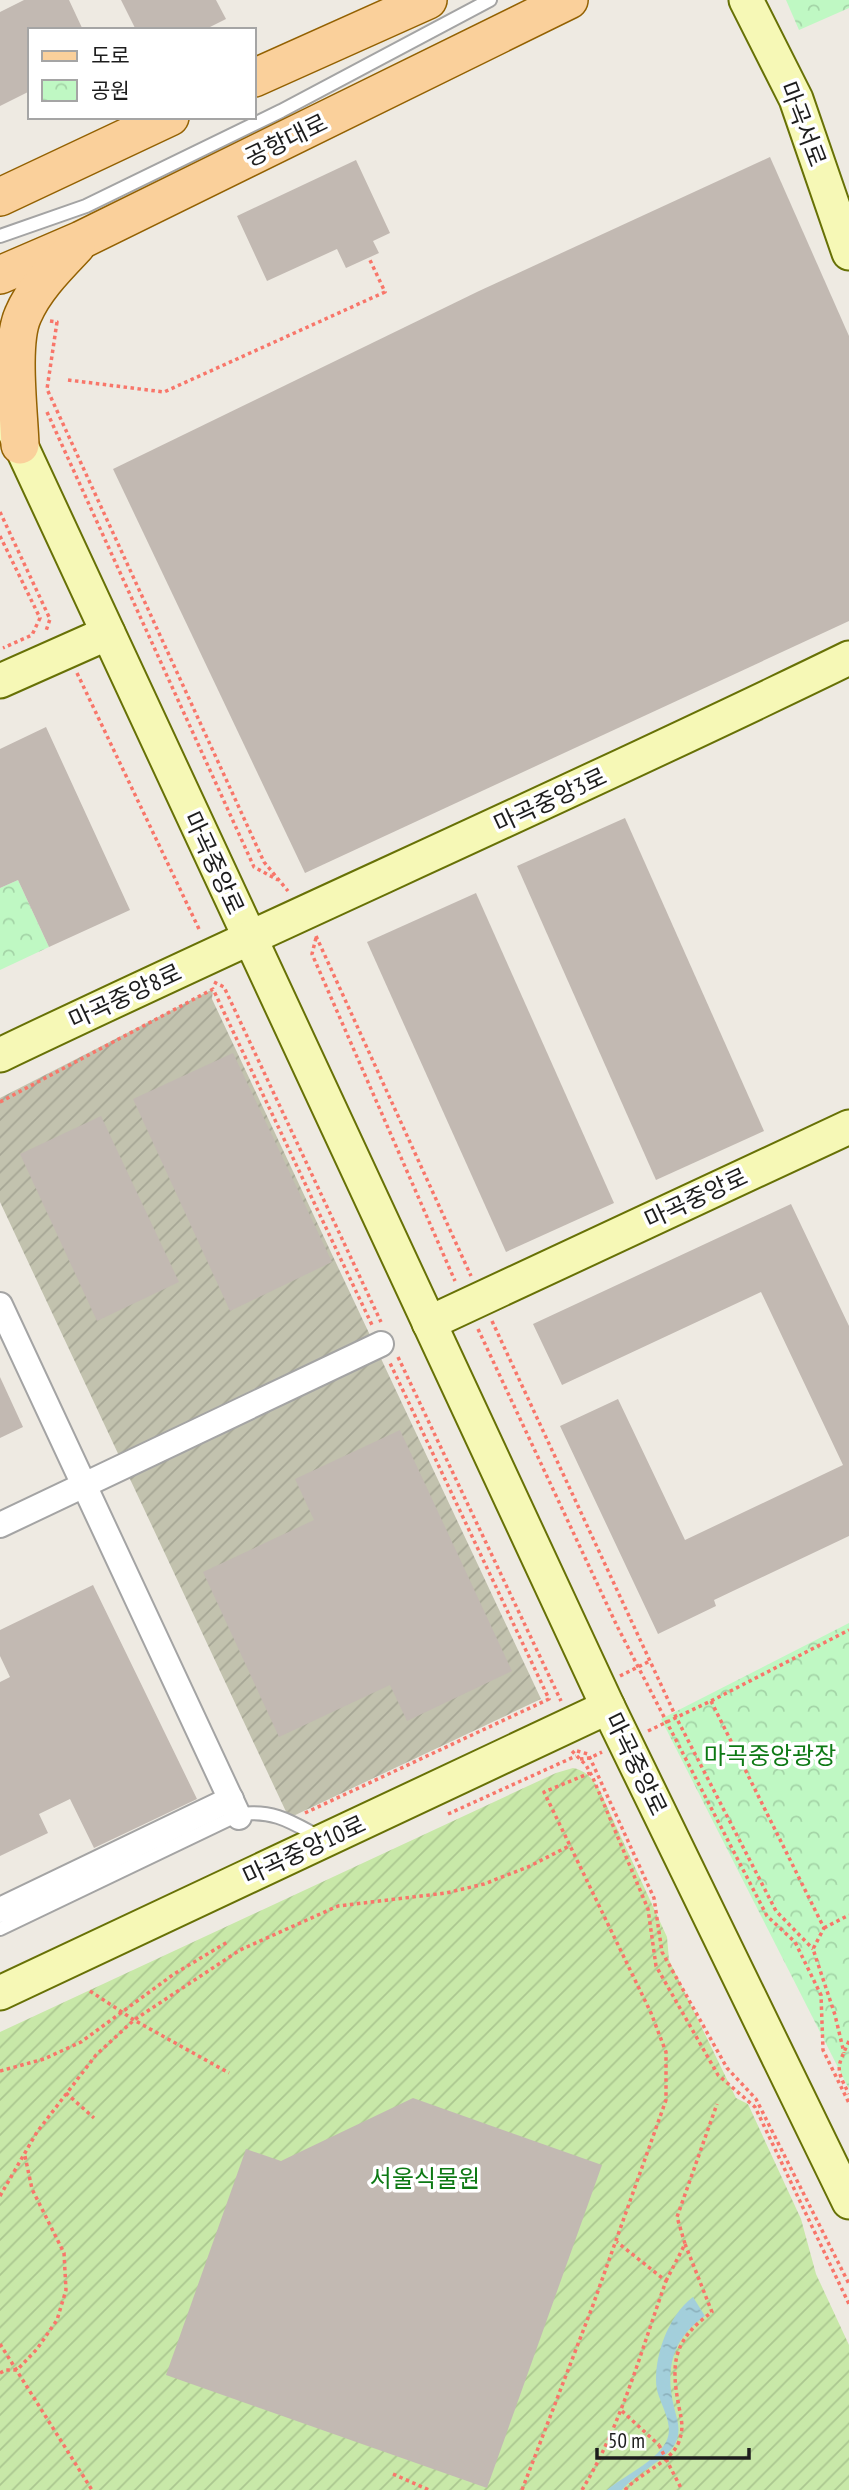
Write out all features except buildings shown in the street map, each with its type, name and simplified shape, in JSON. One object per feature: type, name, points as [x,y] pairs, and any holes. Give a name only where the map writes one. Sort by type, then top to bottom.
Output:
[{"type":"main road","points":[[256,77],[428,0]]},
{"type":"main road","name":"공항대로","points":[[0,275],[81,240],[569,0]]},
{"type":"main road","points":[[0,197],[166,119]]},
{"type":"main road","points":[[0,176],[65,166]]},
{"type":"main road","points":[[10,436],[21,317],[32,297],[81,240]]},
{"type":"street","name":"마곡서로","points":[[746,0],[796,99],[849,253]]},
{"type":"street","name":"마곡중앙로","points":[[0,402],[10,436],[108,633],[608,1707],[849,2202]]},
{"type":"street","points":[[0,681],[108,633]]},
{"type":"street","name":"마곡중앙3로","points":[[249,938],[682,740],[849,658]]},
{"type":"street","name":"마곡중앙8로","points":[[0,1055],[249,938]]},
{"type":"street","name":"마곡중앙로","points":[[429,1323],[849,1127]]},
{"type":"street","points":[[0,1306],[237,1810],[0,1910]]},
{"type":"street","points":[[0,1525],[381,1344]]},
{"type":"street","name":"마곡중앙10로","points":[[0,1993],[608,1707]]},
{"type":"lane","points":[[0,236],[86,206],[281,111],[490,0]]},
{"type":"lane","points":[[0,1929],[237,1810],[261,1812],[289,1821],[324,1840]]},
{"type":"path","points":[[68,380],[164,392],[385,292],[369,258]]},
{"type":"path","points":[[43,403],[254,867],[283,883],[264,862],[47,388],[57,322],[49,321],[47,332]]},
{"type":"path","points":[[0,512],[50,619],[46,632],[37,624]]},
{"type":"path","points":[[0,536],[40,618],[32,635],[0,650]]},
{"type":"path","points":[[75,669],[199,929],[197,937]]},
{"type":"path","points":[[844,2053],[835,2015],[813,1949],[776,1910],[676,1717],[474,1302],[433,1234],[312,954],[316,937],[474,1302],[617,1626],[767,1916],[795,1942],[821,1995],[823,2050],[849,2103]]},
{"type":"path","points":[[0,1101],[213,989],[549,1699],[289,1821]]},
{"type":"path","points":[[676,1717],[849,1630]]},
{"type":"path","points":[[711,1701],[824,1928]]},
{"type":"path","points":[[849,2284],[756,2099],[727,2068],[662,1952],[654,1898],[588,1754],[571,1750],[590,1773],[648,1909],[656,1966],[718,2076],[755,2107],[849,2304]]},
{"type":"path","points":[[580,1759],[590,1758]]},
{"type":"path","points":[[522,2490],[666,2101],[666,2052],[651,2013],[544,1793],[590,1773]]},
{"type":"path","points":[[0,2196],[37,2132],[96,2055],[134,2020],[240,1950],[338,1906],[446,1892],[484,1884],[528,1867],[571,1845]]},
{"type":"path","points":[[813,1949],[824,1928],[849,1915]]},
{"type":"path","points":[[0,2071],[44,2059],[81,2042],[174,1974],[229,1941]]},
{"type":"path","points":[[90,1991],[134,2020],[229,2073]]},
{"type":"path","points":[[849,2041],[838,2073],[849,2094]]},
{"type":"path","points":[[66,2093],[94,2118]]},
{"type":"path","points":[[625,2490],[647,2470],[666,2459],[676,2448],[684,2430],[675,2382],[675,2361],[684,2338],[692,2327],[712,2312],[677,2217],[717,2104]]},
{"type":"path","points":[[0,2373],[18,2370],[37,2349],[57,2319],[66,2290],[64,2253],[32,2189],[25,2155]]},
{"type":"path","points":[[616,2241],[666,2281]]},
{"type":"path","points":[[582,2490],[621,2410],[666,2281],[685,2244]]},
{"type":"path","points":[[0,2344],[92,2490]]},
{"type":"path","points":[[621,2410],[659,2445],[682,2490]]},
{"type":"path","points":[[393,2474],[429,2490]]},
{"type":"shaded area","points":[[213,989],[212,999],[541,1699],[289,1818],[0,1202],[0,1098]]},
{"type":"green space","points":[[786,0],[849,0],[849,8],[799,30]]},
{"type":"green space","points":[[18,880],[49,947],[0,970],[0,888]]},
{"type":"green space","name":"마곡중앙광장","points":[[849,1623],[849,2089],[661,1719]]},
{"type":"green space","name":"서울식물원","points":[[573,1768],[585,1773],[599,1789],[667,1937],[669,1960],[736,2098],[748,2104],[801,2219],[816,2274],[849,2345],[849,2490],[0,2490],[0,2032],[556,1773]]},
{"type":"water","points":[[693,2297],[705,2316],[685,2334],[678,2345],[671,2367],[671,2393],[679,2430],[675,2444],[622,2490],[607,2490],[647,2462],[666,2442],[669,2429],[657,2390],[657,2365],[669,2326]]}]
